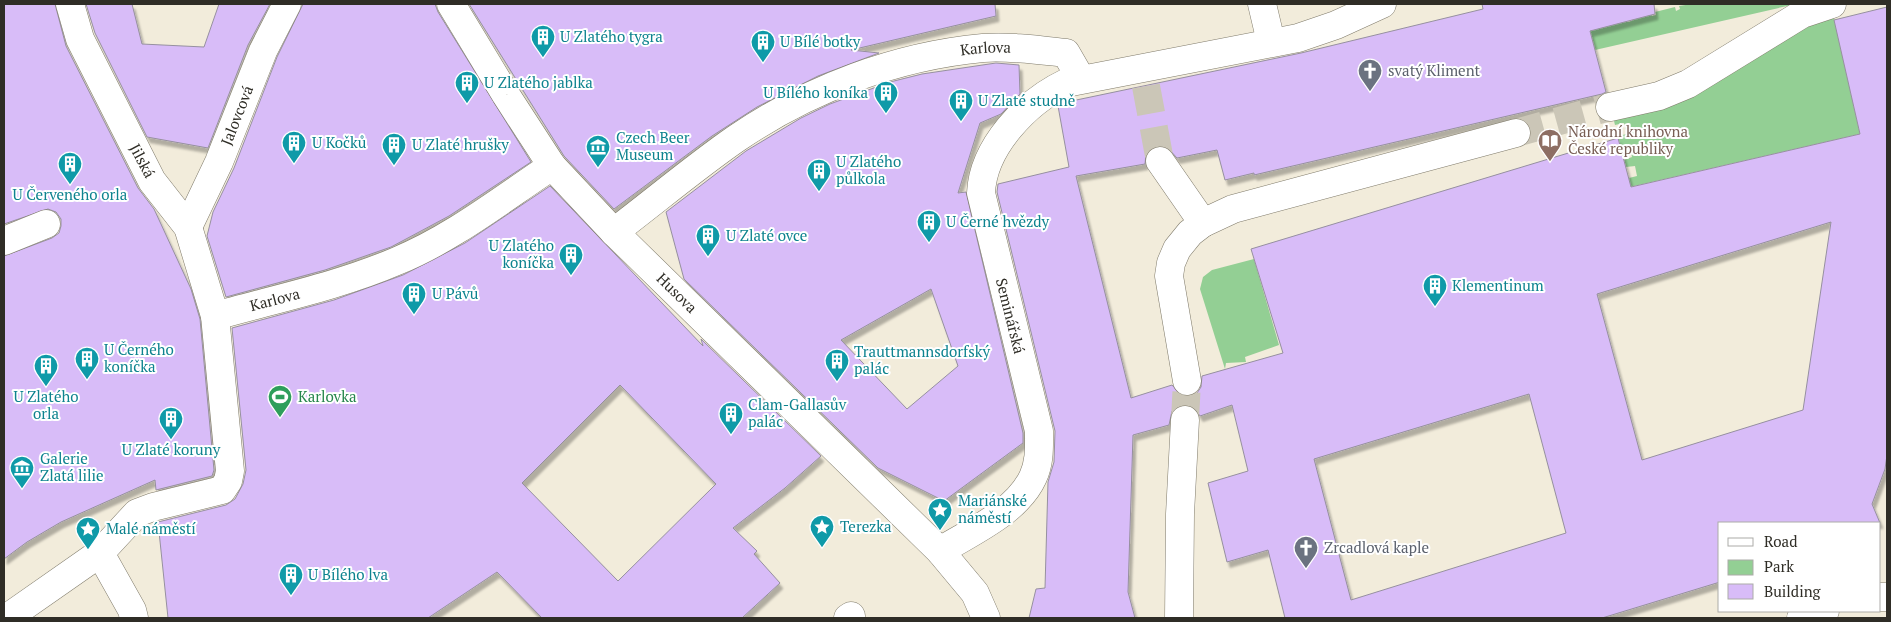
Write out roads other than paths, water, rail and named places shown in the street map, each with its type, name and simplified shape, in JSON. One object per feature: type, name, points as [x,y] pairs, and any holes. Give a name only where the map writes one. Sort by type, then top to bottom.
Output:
[{"type":"street","name":"Jilská","points":[[70,4],[80,39],[152,182],[188,227],[215,316]]},
{"type":"street","name":"Jalovcová","points":[[188,227],[219,162],[263,51],[288,4]]},
{"type":"street","name":"Husova","points":[[451,4],[552,166],[614,232],[940,551]]},
{"type":"street","points":[[1262,4],[1271,42]]},
{"type":"street","points":[[1081,79],[1144,77],[1271,42],[1298,38],[1336,25],[1382,4]]},
{"type":"street","points":[[1610,107],[1658,96],[1688,84],[1802,14],[1832,4]]},
{"type":"street","name":"Karlova","points":[[614,232],[737,138],[819,91],[892,65],[941,54],[984,48],[1032,49],[1066,53],[1081,79]]},
{"type":"street","name":"Seminářská","points":[[940,551],[997,516],[1020,497],[1033,478],[1038,459],[1039,431],[984,208],[982,179],[1000,140],[1032,105],[1053,89],[1081,79]]},
{"type":"street","points":[[1187,381],[1168,276],[1177,249],[1190,233],[1203,223],[1233,209],[1516,133]]},
{"type":"street","points":[[1160,161],[1203,223]]},
{"type":"street","name":"Karlova","points":[[215,316],[353,278],[398,261],[462,226],[552,166]]},
{"type":"street","points":[[4,241],[46,224]]},
{"type":"street","points":[[7,618],[100,554],[137,513],[153,507],[222,490],[228,481],[230,471],[215,316]]},
{"type":"street","points":[[1179,618],[1180,514],[1185,420]]},
{"type":"street","points":[[940,551],[975,593],[986,618]]},
{"type":"street","points":[[100,554],[132,610],[134,618]]},
{"type":"street","points":[[1801,618],[1821,612]]},
{"type":"tunnel","points":[[1146,86],[1160,161]]},
{"type":"tunnel","points":[[1516,133],[1610,107]]},
{"type":"tunnel","points":[[1185,420],[1187,381]]},
{"type":"place","name":"U Zlatého tygra","points":[[543,58]]},
{"type":"place","name":"U Bílé botky","points":[[763,63]]},
{"type":"place","name":"svatý Kliment","points":[[1370,92]]},
{"type":"place","name":"U Zlatého jablka","points":[[467,104]]},
{"type":"place","name":"U Bílého koníka","points":[[886,114]]},
{"type":"place","name":"U Zlaté studně","points":[[961,122]]},
{"type":"place","name":"Národní knihovna České republiky","points":[[1550,162]]},
{"type":"place","name":"U Kočků","points":[[294,164]]},
{"type":"place","name":"U Zlaté hrušky","points":[[394,166]]},
{"type":"place","name":"Czech Beer Museum","points":[[598,168]]},
{"type":"place","name":"U Červeného orla","points":[[70,185]]},
{"type":"place","name":"U Zlatého půlkola","points":[[819,192]]},
{"type":"place","name":"U Černé hvězdy","points":[[929,243]]},
{"type":"place","name":"U Zlaté ovce","points":[[708,257]]},
{"type":"place","name":"U Zlatého koníčka","points":[[571,276]]},
{"type":"place","name":"Klementinum","points":[[1435,307]]},
{"type":"place","name":"U Pávů","points":[[414,315]]},
{"type":"place","name":"U Černého koníčka","points":[[87,380]]},
{"type":"place","name":"Trauttmannsdorfský palác","points":[[837,382]]},
{"type":"place","name":"U Zlatého orla","points":[[46,387]]},
{"type":"place","name":"Karlovka","points":[[280,418]]},
{"type":"place","name":"Clam-Gallasův palác","points":[[731,435]]},
{"type":"place","name":"U Zlaté koruny","points":[[171,440]]},
{"type":"place","name":"Galerie Zlatá lilie","points":[[22,489]]},
{"type":"place","name":"Mariánské náměstí","points":[[940,531]]},
{"type":"place","name":"Terezka","points":[[822,548]]},
{"type":"place","name":"Malé náměstí","points":[[88,550]]},
{"type":"place","name":"Zrcadlová kaple","points":[[1306,569]]},
{"type":"place","name":"U Bílého lva","points":[[291,596]]}]
